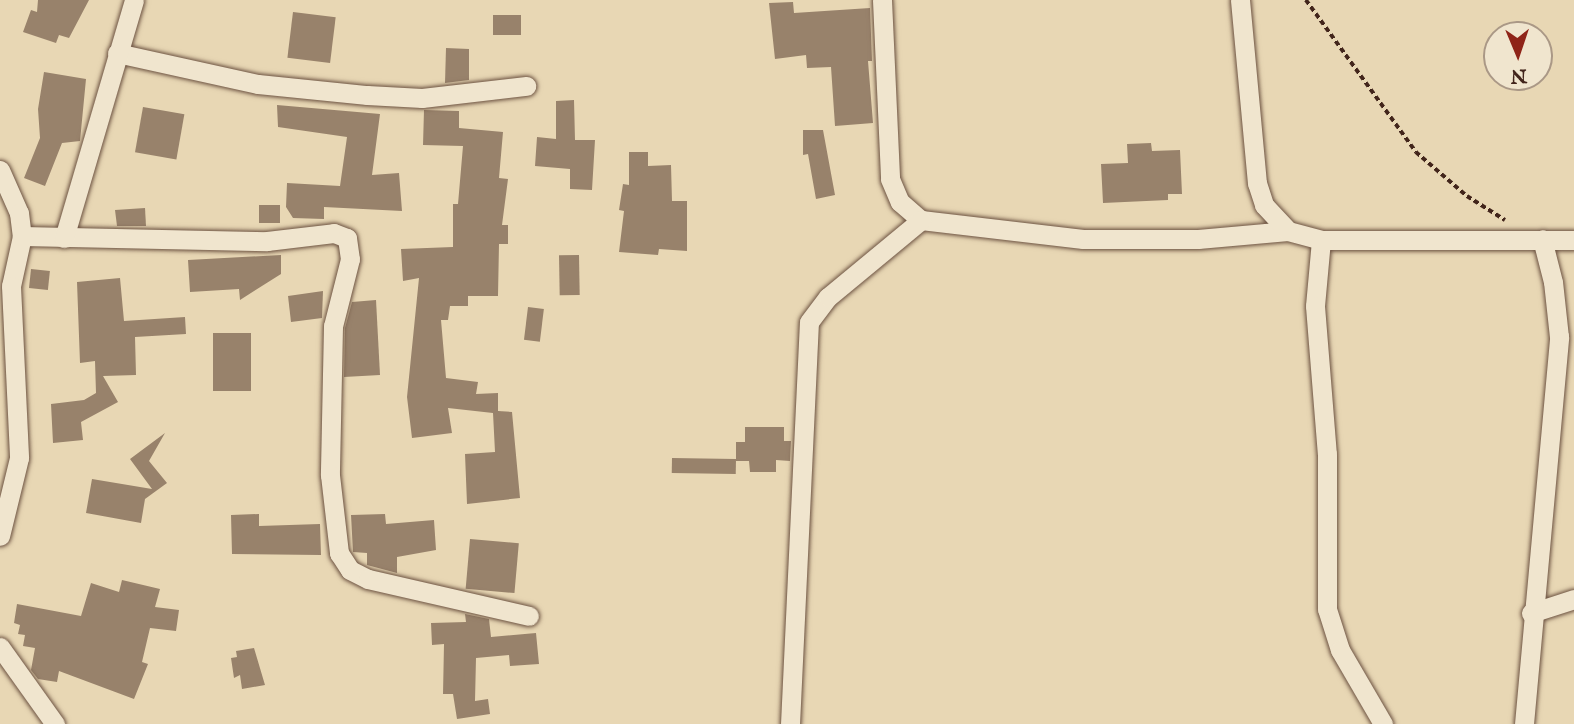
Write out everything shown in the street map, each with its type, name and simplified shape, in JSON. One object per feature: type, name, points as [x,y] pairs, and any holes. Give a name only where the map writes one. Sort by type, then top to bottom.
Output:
[{"type":"street","points":[[64,238],[134,0]]},
{"type":"street","points":[[883,0],[890,178],[900,202],[921,220],[1083,239],[1198,239],[1288,231],[1321,240],[1574,240]]},
{"type":"street","points":[[1240,0],[1257,183],[1264,205],[1288,231]]},
{"type":"street","points":[[117,53],[258,84],[378,96],[422,98],[526,86]]},
{"type":"street","points":[[0,170],[19,213],[22,236],[11,286],[19,458],[0,536]]},
{"type":"street","points":[[790,724],[809,322],[828,297],[921,220]]},
{"type":"street","points":[[22,236],[267,241],[334,233],[348,238],[349,259],[333,326],[332,352],[330,475],[339,552],[358,575],[529,616]]},
{"type":"street","points":[[1524,724],[1531,613],[1559,337],[1553,282],[1535,239]]},
{"type":"street","points":[[1321,240],[1315,306],[1327,454],[1327,609],[1340,650],[1383,724]]},
{"type":"street","points":[[1531,613],[1574,599]]},
{"type":"street","points":[[0,647],[52,723]]},
{"type":"path","points":[[1306,0],[1416,152],[1535,239]]},
{"type":"building","points":[[38,0],[89,0],[69,38],[59,35],[56,43],[23,32],[31,10],[37,12]]},
{"type":"building","points":[[793,2],[794,13],[870,8],[872,61],[868,61],[873,123],[835,126],[831,67],[807,68],[806,55],[775,59],[769,3]]},
{"type":"building","points":[[293,12],[336,17],[330,63],[287,58]]},
{"type":"building","points":[[493,15],[521,15],[521,35],[493,35]]},
{"type":"building","points":[[446,48],[469,49],[469,80],[445,83]]},
{"type":"building","points":[[44,72],[86,79],[80,141],[62,143],[45,186],[24,178],[40,138],[38,109]]},
{"type":"building","points":[[574,100],[575,140],[595,140],[592,190],[570,189],[570,169],[535,166],[537,137],[556,139],[556,101]]},
{"type":"building","points":[[277,105],[380,114],[372,175],[399,173],[402,211],[324,207],[324,219],[293,218],[286,207],[287,183],[340,186],[347,137],[278,127]]},
{"type":"building","points":[[143,107],[184,114],[176,160],[135,152]]},
{"type":"building","points":[[424,110],[459,111],[459,128],[503,132],[499,178],[508,179],[502,225],[508,225],[508,244],[499,244],[498,296],[468,296],[468,306],[450,306],[448,320],[441,320],[446,378],[478,382],[476,394],[498,393],[498,411],[512,412],[520,498],[467,504],[465,454],[495,452],[493,413],[448,408],[452,433],[412,438],[407,397],[419,278],[403,281],[401,249],[453,247],[453,204],[458,204],[463,146],[423,145]]},
{"type":"building","points":[[803,130],[823,130],[835,195],[816,199],[808,154],[803,155]]},
{"type":"building","points":[[1151,143],[1152,151],[1180,150],[1182,194],[1168,194],[1168,200],[1103,203],[1101,164],[1128,163],[1127,144]]},
{"type":"building","points":[[629,152],[648,152],[648,166],[671,165],[672,201],[687,201],[687,251],[659,249],[658,255],[619,252],[624,211],[619,210],[623,184],[629,185]]},
{"type":"building","points":[[259,205],[280,205],[280,223],[259,223]]},
{"type":"building","points":[[145,208],[146,226],[117,226],[115,210]]},
{"type":"building","points":[[281,255],[281,274],[240,300],[239,289],[190,292],[188,260]]},
{"type":"building","points":[[559,255],[579,255],[580,295],[560,295]]},
{"type":"building","points":[[31,269],[50,271],[48,290],[29,288]]},
{"type":"building","points":[[120,278],[124,321],[185,317],[186,334],[135,337],[136,375],[103,376],[118,402],[81,422],[83,440],[53,443],[51,404],[84,400],[96,393],[95,361],[80,363],[77,282]]},
{"type":"building","points":[[323,291],[322,318],[291,322],[288,296]]},
{"type":"building","points":[[376,300],[380,375],[344,377],[345,328],[352,302]]},
{"type":"building","points":[[528,307],[544,309],[540,342],[524,340]]},
{"type":"building","points":[[213,333],[251,333],[251,391],[213,391]]},
{"type":"building","points":[[745,427],[784,427],[784,441],[791,441],[790,461],[776,460],[776,472],[750,472],[749,461],[736,461],[736,442],[745,442]]},
{"type":"building","points":[[165,433],[149,461],[167,483],[145,499],[141,523],[86,513],[92,479],[152,489],[130,459]]},
{"type":"building","points":[[672,458],[736,459],[736,474],[672,473]]},
{"type":"building","points":[[259,514],[259,526],[320,524],[321,555],[232,554],[231,515]]},
{"type":"building","points":[[385,514],[386,524],[434,520],[436,550],[397,557],[397,573],[367,565],[367,553],[353,552],[351,515]]},
{"type":"building","points":[[470,539],[519,543],[514,593],[466,589]]},
{"type":"building","points":[[122,580],[160,589],[155,607],[179,610],[176,631],[150,628],[142,662],[148,664],[134,699],[59,671],[57,682],[38,679],[31,670],[35,648],[23,646],[25,635],[18,634],[20,625],[14,623],[17,604],[81,616],[91,583],[119,592]]},
{"type":"building","points":[[465,614],[489,619],[491,637],[536,633],[539,664],[510,666],[509,655],[476,658],[475,701],[488,699],[490,714],[457,719],[453,694],[443,694],[444,644],[432,645],[431,623],[466,622]]},
{"type":"building","points":[[254,648],[265,685],[242,689],[240,675],[234,678],[231,658],[237,657],[236,651]]}]
